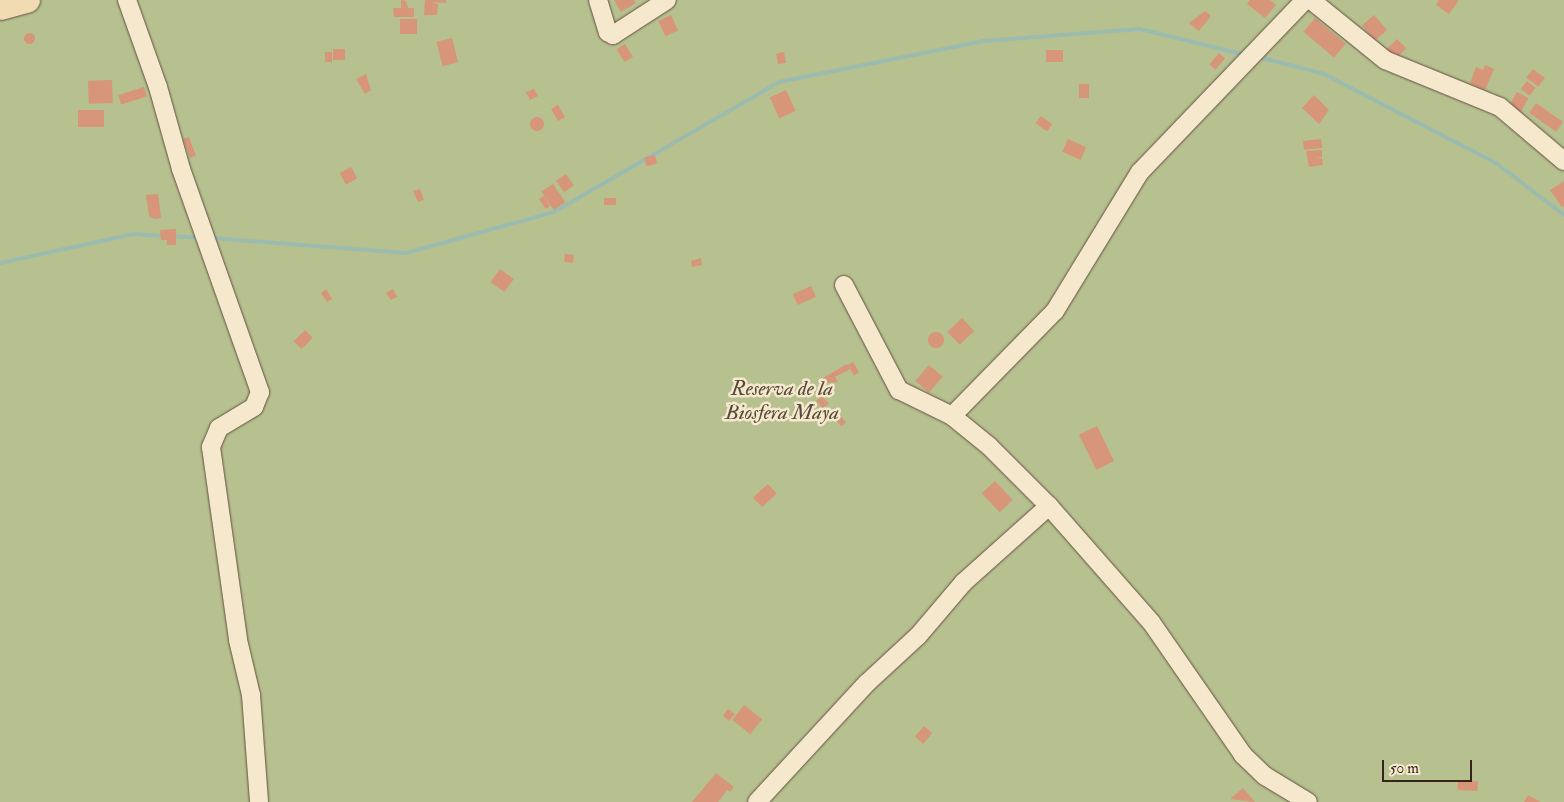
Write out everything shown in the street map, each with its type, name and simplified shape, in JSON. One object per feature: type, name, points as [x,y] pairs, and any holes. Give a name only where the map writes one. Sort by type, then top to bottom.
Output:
[{"type":"highway","points":[[0,7],[27,0]]},
{"type":"street","points":[[127,0],[193,206],[260,392],[254,408],[219,428],[211,447],[238,640],[251,695],[259,802]]},
{"type":"street","points":[[598,0],[608,32],[613,35],[667,0]]},
{"type":"street","points":[[952,416],[1055,311],[1140,172],[1305,0]]},
{"type":"street","points":[[1311,0],[1385,60],[1500,107],[1564,161]]},
{"type":"street","points":[[844,285],[899,390],[952,416],[989,446],[1049,506],[1151,622],[1243,755],[1265,776],[1303,801]]},
{"type":"street","points":[[757,802],[867,683],[918,636],[964,582],[1049,506]]},
{"type":"green space","name":"Reserva de la Biosfera Maya","points":[[0,0],[1564,0],[1564,802],[0,802]]},
{"type":"building","points":[[401,0],[406,1],[408,8],[414,8],[414,17],[394,17],[393,8],[401,8]]},
{"type":"building","points":[[425,0],[446,0],[446,3],[431,2],[438,4],[437,15],[424,15]]},
{"type":"building","points":[[614,0],[634,0],[636,3],[621,12]]},
{"type":"building","points":[[1250,0],[1270,0],[1276,5],[1265,18],[1247,4]]},
{"type":"building","points":[[1439,0],[1459,0],[1449,14],[1436,5]]},
{"type":"building","points":[[1205,11],[1211,16],[1199,31],[1189,23]]},
{"type":"building","points":[[671,15],[678,30],[665,36],[658,21]]},
{"type":"building","points":[[1374,15],[1387,30],[1375,41],[1362,25]]},
{"type":"building","points":[[1315,18],[1346,44],[1334,58],[1303,32]]},
{"type":"building","points":[[400,19],[417,19],[417,34],[400,34]]},
{"type":"building","points":[[27,33],[31,33],[34,38],[33,42],[27,43],[24,40],[24,36]]},
{"type":"building","points":[[452,38],[458,62],[443,66],[436,42]]},
{"type":"building","points":[[1397,39],[1406,48],[1394,60],[1385,51]]},
{"type":"building","points":[[625,44],[633,57],[624,62],[617,49]]},
{"type":"building","points":[[333,49],[345,49],[345,60],[333,60]]},
{"type":"building","points":[[1046,50],[1063,50],[1063,62],[1046,62]]},
{"type":"building","points":[[325,52],[332,52],[332,62],[325,62]]},
{"type":"building","points":[[784,52],[786,63],[778,64],[776,53]]},
{"type":"building","points":[[1219,53],[1225,58],[1215,70],[1209,64]]},
{"type":"building","points":[[1485,65],[1494,69],[1485,90],[1470,83],[1476,67],[1483,70]]},
{"type":"building","points":[[1533,69],[1545,78],[1538,87],[1526,78]]},
{"type":"building","points":[[366,74],[371,90],[365,94],[356,79]]},
{"type":"building","points":[[112,80],[113,103],[89,104],[88,81]]},
{"type":"building","points":[[1527,81],[1536,88],[1530,96],[1521,89]]},
{"type":"building","points":[[1079,84],[1089,84],[1089,98],[1079,98]]},
{"type":"building","points":[[144,87],[147,97],[121,104],[118,95]]},
{"type":"building","points":[[534,89],[538,96],[530,100],[526,92]]},
{"type":"building","points":[[786,90],[796,111],[779,118],[770,98]]},
{"type":"building","points":[[1517,92],[1528,98],[1520,113],[1509,107]]},
{"type":"building","points":[[1314,95],[1329,110],[1319,124],[1302,108]]},
{"type":"building","points":[[1536,103],[1563,122],[1556,132],[1529,113]]},
{"type":"building","points":[[558,105],[565,117],[558,121],[551,109]]},
{"type":"building","points":[[78,110],[104,110],[104,127],[78,127]]},
{"type":"building","points":[[1041,116],[1052,124],[1047,132],[1036,123]]},
{"type":"building","points":[[534,117],[540,117],[544,124],[540,131],[534,131],[530,127],[530,121]]},
{"type":"building","points":[[189,137],[196,156],[190,158],[183,139]]},
{"type":"building","points":[[1068,139],[1086,147],[1081,160],[1062,152]]},
{"type":"building","points":[[1321,139],[1322,148],[1304,150],[1303,141]]},
{"type":"building","points":[[1322,150],[1322,157],[1315,158],[1322,158],[1323,165],[1309,167],[1306,151]]},
{"type":"building","points":[[655,155],[657,164],[646,166],[644,157]]},
{"type":"building","points":[[351,167],[357,178],[346,185],[340,173]]},
{"type":"building","points":[[566,174],[574,186],[564,192],[556,181]]},
{"type":"building","points":[[1564,181],[1564,206],[1562,207],[1550,190]]},
{"type":"building","points":[[553,184],[565,202],[554,210],[541,192]]},
{"type":"building","points":[[420,189],[424,200],[418,202],[413,191]]},
{"type":"building","points":[[158,194],[161,218],[154,219],[149,216],[146,195]]},
{"type":"building","points":[[544,196],[550,206],[546,209],[539,199]]},
{"type":"building","points":[[604,198],[616,198],[616,205],[604,205]]},
{"type":"building","points":[[176,229],[176,245],[167,245],[167,240],[161,240],[160,230]]},
{"type":"building","points":[[565,254],[574,255],[573,263],[564,262]]},
{"type":"building","points":[[701,258],[702,265],[692,267],[691,261]]},
{"type":"building","points":[[500,269],[514,279],[504,292],[491,282]]},
{"type":"building","points":[[811,286],[816,297],[798,305],[793,294]]},
{"type":"building","points":[[326,289],[332,299],[327,302],[321,293]]},
{"type":"building","points":[[393,289],[397,297],[391,300],[386,293]]},
{"type":"building","points":[[962,318],[974,331],[960,345],[947,332]]},
{"type":"building","points":[[305,330],[313,338],[301,349],[294,341]]},
{"type":"building","points":[[933,332],[939,332],[944,337],[942,346],[933,348],[928,343],[928,337]]},
{"type":"building","points":[[853,362],[859,372],[854,375],[848,365]]},
{"type":"building","points":[[847,364],[850,369],[835,377],[838,382],[826,383],[823,378]]},
{"type":"building","points":[[929,365],[943,377],[929,393],[915,381]]},
{"type":"building","points":[[822,396],[829,404],[822,408],[816,401]]},
{"type":"building","points":[[836,411],[846,422],[842,426],[832,415]]},
{"type":"building","points":[[1097,426],[1114,461],[1096,470],[1079,435]]},
{"type":"building","points":[[995,481],[1013,500],[1000,512],[982,493]]},
{"type":"building","points":[[768,484],[777,494],[762,507],[753,497]]},
{"type":"building","points":[[744,705],[762,719],[750,734],[732,720]]},
{"type":"building","points":[[728,709],[735,714],[729,721],[723,716]]},
{"type":"building","points":[[924,726],[932,733],[923,744],[915,737]]},
{"type":"building","points":[[716,773],[734,787],[730,792],[727,790],[718,802],[692,802]]},
{"type":"building","points":[[1458,780],[1478,781],[1477,791],[1457,790]]},
{"type":"building","points":[[1243,788],[1255,802],[1230,799]]},
{"type":"building","points":[[1528,795],[1541,802],[1524,802]]},
{"type":"waterway","points":[[212,238],[406,253],[554,212],[779,82],[984,41],[1140,29],[1246,55]]},
{"type":"waterway","points":[[1258,57],[1324,74],[1496,163],[1564,215]]},
{"type":"waterway","points":[[0,263],[134,234],[165,236]]},
{"type":"waterway","points":[[172,236],[200,238]]}]
